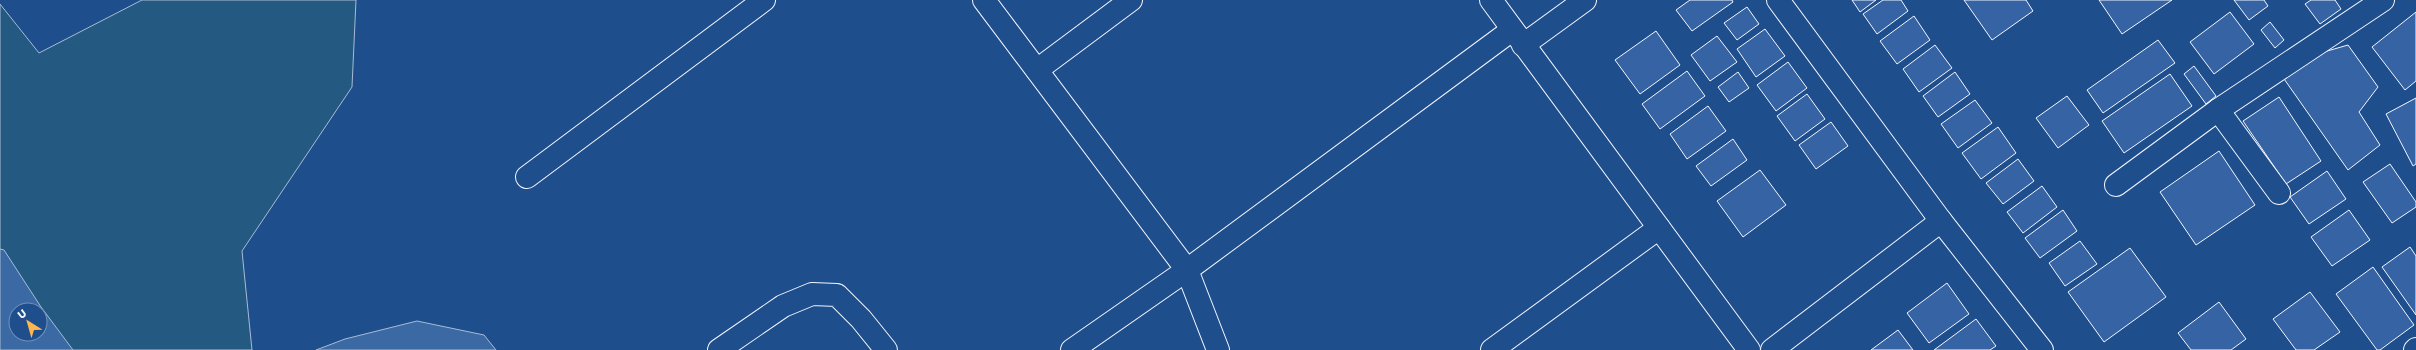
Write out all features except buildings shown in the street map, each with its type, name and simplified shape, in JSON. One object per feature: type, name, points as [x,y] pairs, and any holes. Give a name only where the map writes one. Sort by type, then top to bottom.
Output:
[{"type":"street","points":[[527,177],[764,0]]},
{"type":"street","points":[[984,0],[1187,270],[1218,350]]},
{"type":"street","points":[[1037,70],[1131,0]]},
{"type":"street","points":[[1491,0],[1749,350]]},
{"type":"street","points":[[1072,350],[1518,37],[1585,0]]},
{"type":"street","points":[[1778,0],[1941,221],[2042,350]]},
{"type":"street","points":[[2116,185],[2218,110],[2383,0]]},
{"type":"street","points":[[2218,110],[2279,193]]},
{"type":"street","points":[[1772,350],[1941,221]]},
{"type":"street","points":[[1492,350],[1659,228]]},
{"type":"street","points":[[719,350],[783,306],[812,294],[837,295],[861,319],[886,350]]},
{"type":"shaded area","points":[[142,0],[356,0],[352,87],[242,251],[252,350],[0,350],[0,4],[39,53]]},
{"type":"shaded area","points":[[0,249],[4,250],[38,302],[8,302],[8,342],[48,342],[48,316],[73,350],[0,350]]},
{"type":"shaded area","points":[[417,321],[484,335],[496,350],[316,350],[345,339]]}]
